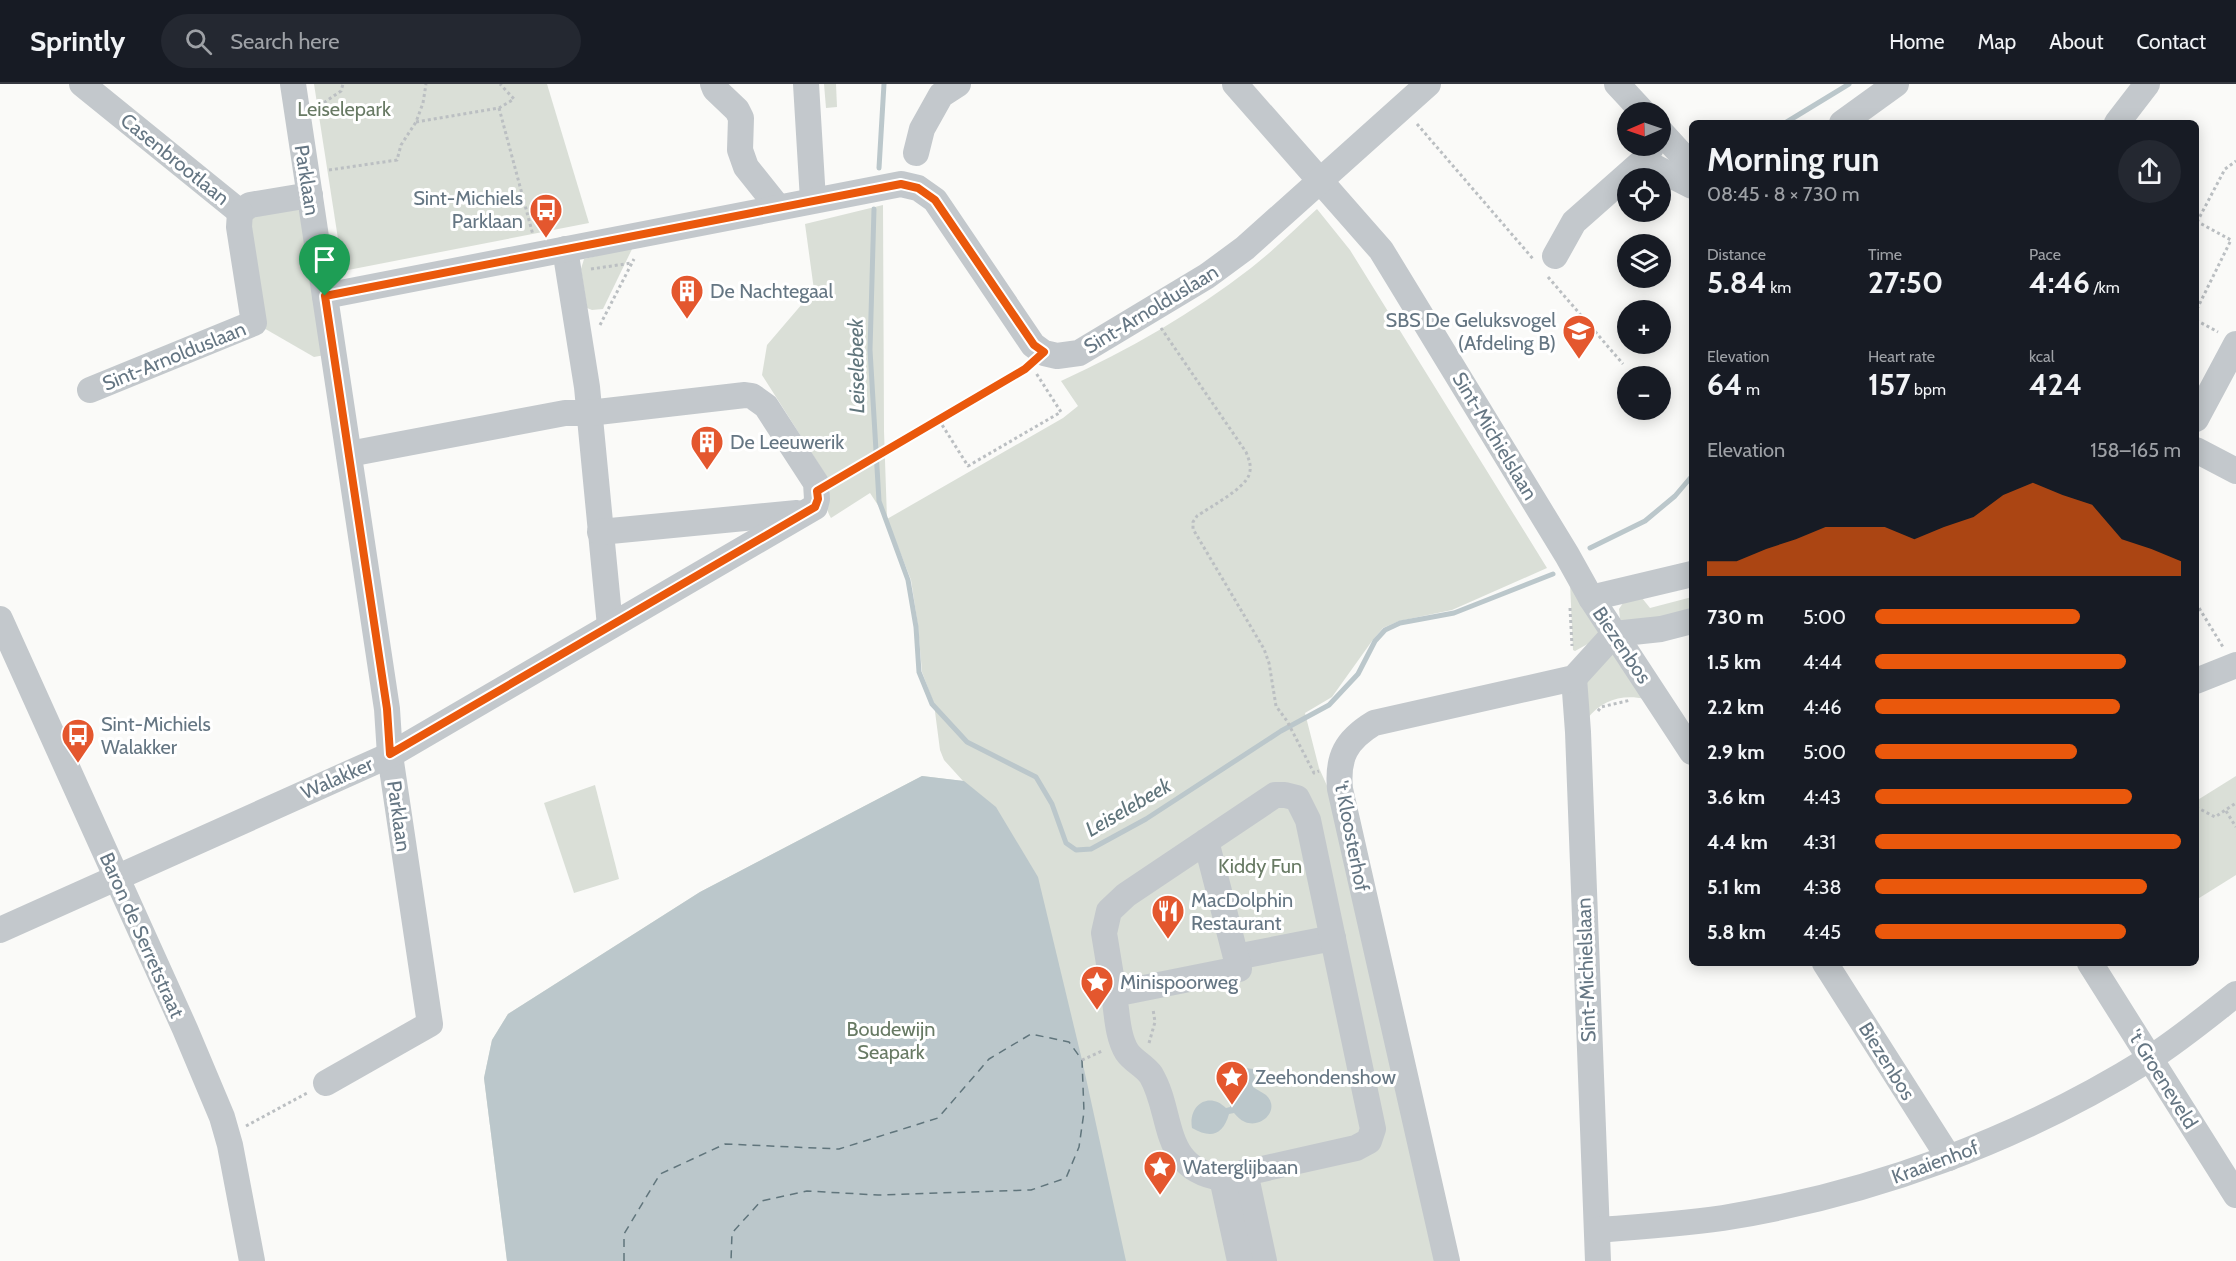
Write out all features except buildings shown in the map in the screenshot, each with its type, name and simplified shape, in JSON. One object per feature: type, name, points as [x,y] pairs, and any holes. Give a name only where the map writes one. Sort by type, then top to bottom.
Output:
[{"type":"street","name":"Casenbrootlaan","points":[[82,84],[240,212],[250,205],[308,184]]},
{"type":"street","name":"Parklaan","points":[[293,84],[387,709],[390,754],[430,1024],[326,1083]]},
{"type":"street","points":[[713,84],[715,89],[737,110],[741,118],[740,150],[746,167],[778,207]]},
{"type":"street","points":[[806,84],[813,200]]},
{"type":"street","points":[[916,153],[922,129],[941,95],[958,84]]},
{"type":"street","name":"Sint-Michielslaan","points":[[1235,84],[1381,250],[1567,555],[1580,602]]},
{"type":"street","name":"Sint-Arnolduslaan","points":[[325,296],[536,255],[566,261],[646,233],[901,184],[918,188],[935,200],[1034,345],[1044,352],[1057,356],[1079,353],[1224,265],[1428,84]]},
{"type":"street","points":[[1617,84],[1634,102]]},
{"type":"street","points":[[1846,120],[1896,84]]},
{"type":"street","points":[[2119,120],[2147,84]]},
{"type":"street","points":[[1671,143],[1689,163]]},
{"type":"street","points":[[1555,256],[1574,222],[1645,156]]},
{"type":"street","points":[[1652,156],[1689,184]]},
{"type":"street","name":"Sint-Arnolduslaan","points":[[90,390],[254,323],[239,227],[240,212]]},
{"type":"street","points":[[566,261],[589,413],[610,626]]},
{"type":"street","points":[[2199,413],[2236,344]]},
{"type":"street","points":[[349,454],[565,413],[589,413],[745,394],[753,396],[766,406],[816,483],[812,502],[600,532]]},
{"type":"street","points":[[2199,452],[2236,471]]},
{"type":"street","name":"Walakker","points":[[0,930],[390,754],[610,626],[812,502]]},
{"type":"street","points":[[1580,602],[1689,575]]},
{"type":"street","name":"Biezenbos","points":[[1580,602],[1614,634],[1689,747]]},
{"type":"street","name":"Baron de Serretstraat","points":[[0,620],[185,1029],[222,1117],[228,1136],[252,1261]]},
{"type":"street","points":[[1574,678],[1614,634],[1660,629],[1689,622]]},
{"type":"street","points":[[2199,680],[2235,666]]},
{"type":"street","name":"Sint-Michielslaan","points":[[1574,678],[1598,1261]]},
{"type":"street","name":"'t Kloosterhof","points":[[1447,1261],[1340,789],[1338,774],[1341,758],[1348,744],[1360,731],[1374,723],[1574,678]]},
{"type":"street","points":[[1275,795],[1285,795],[1297,798],[1308,820],[1333,938],[1373,1129],[1369,1141],[1356,1148],[1234,1175],[1202,1173],[1181,1156],[1172,1142],[1150,1074],[1129,1055],[1122,1042],[1104,933],[1109,911],[1126,895],[1275,795]]},
{"type":"street","points":[[1114,994],[1239,969],[1206,841]]},
{"type":"street","points":[[1236,957],[1333,938]]},
{"type":"street","name":"Biezenbos","points":[[1828,966],[1949,1158]]},
{"type":"street","name":"'t Groeneveld","points":[[2092,966],[2236,1195]]},
{"type":"street","name":"Kraaienhof","points":[[1597,1230],[1697,1221],[1767,1210],[1869,1185],[1949,1158],[2049,1114],[2150,1058],[2236,994]]},
{"type":"street","points":[[1234,1175],[1240,1261]]},
{"type":"street","points":[[1234,1175],[1264,1261]]},
{"type":"path","points":[[298,121],[341,91],[344,84]]},
{"type":"path","points":[[308,184],[397,160],[401,146],[416,122],[423,103],[426,84]]},
{"type":"path","points":[[416,122],[499,108],[514,99],[500,84]]},
{"type":"path","points":[[1402,107],[1623,364]]},
{"type":"path","points":[[499,108],[536,255]]},
{"type":"path","points":[[2199,218],[2225,169],[2236,161]]},
{"type":"path","points":[[2199,223],[2236,242]]},
{"type":"path","points":[[582,359],[646,233]]},
{"type":"path","points":[[2199,304],[2232,240]]},
{"type":"path","points":[[566,261],[632,263]]},
{"type":"path","points":[[1151,311],[1246,452],[1251,463],[1250,473],[1245,482],[1197,516],[1193,522],[1193,529],[1264,649],[1269,663],[1276,706],[1287,721],[1314,773],[1341,758]]},
{"type":"path","points":[[812,502],[866,463],[1030,364],[1061,412],[968,466],[939,420]]},
{"type":"path","points":[[1574,678],[1580,602]]},
{"type":"path","points":[[2199,608],[2235,666]]},
{"type":"path","points":[[1578,732],[1601,707],[1634,699]]},
{"type":"path","points":[[2199,808],[2216,817],[2236,803]]},
{"type":"path","points":[[2226,810],[2236,827]]},
{"type":"path","points":[[1140,1064],[1155,1022],[1149,987]]},
{"type":"path","points":[[228,1136],[326,1083]]},
{"type":"green space","name":"Leiselepark","points":[[314,84],[547,84],[589,223],[343,271]]},
{"type":"green space","points":[[824,84],[836,84],[837,107],[826,108]]},
{"type":"green space","points":[[883,205],[884,431],[887,519],[870,493],[831,518],[827,502],[832,485],[762,375],[767,345],[814,290],[805,224]]},
{"type":"green space","points":[[297,209],[300,211],[325,355],[314,357],[262,327],[250,216]]},
{"type":"green space","name":"Boudewijn Seapark","points":[[1317,209],[1350,250],[1547,568],[1452,610],[1399,621],[1383,628],[1332,697],[1305,713],[1319,768],[1333,799],[1438,1261],[507,1261],[484,1078],[492,1040],[508,1014],[700,892],[922,776],[963,781],[944,760],[940,750],[934,704],[922,672],[911,580],[887,519],[1063,418],[1078,406],[1061,381],[1136,343],[1229,285],[1260,261]]},
{"type":"green space","points":[[633,247],[603,309],[587,308],[581,269],[584,259]]},
{"type":"green space","points":[[1570,582],[1600,630],[1595,640],[1575,651],[1573,650]]},
{"type":"green space","points":[[1642,598],[1650,608],[1689,598],[1689,614],[1626,625],[1620,619],[1619,609],[1625,600]]},
{"type":"green space","points":[[1611,650],[1645,699],[1628,697],[1613,700],[1599,707],[1587,719],[1586,678]]},
{"type":"green space","points":[[2236,776],[2236,875],[2199,898],[2199,799]]},
{"type":"green space","points":[[595,785],[619,879],[574,893],[544,803]]},
{"type":"shaded area","name":"Boudewijn Seapark","points":[[922,776],[964,781],[996,807],[1038,877],[1082,1060],[1126,1261],[507,1261],[484,1078],[492,1040],[508,1014],[700,892]]},
{"type":"shaded area","points":[[1244,1068],[1253,1069],[1255,1078],[1253,1087],[1270,1100],[1268,1116],[1258,1123],[1251,1123],[1243,1121],[1234,1113],[1229,1114],[1220,1131],[1210,1134],[1192,1128],[1193,1113],[1201,1103],[1213,1101],[1226,1108],[1230,1107],[1232,1094],[1240,1084],[1238,1075]]},
{"type":"waterway","name":"Leiselebeek","points":[[879,168],[884,84]]},
{"type":"waterway","name":"Leiselebeek","points":[[1790,120],[1849,84]]},
{"type":"waterway","name":"Leiselebeek","points":[[874,209],[870,350],[879,501],[908,580],[916,627],[919,672],[932,704],[967,742],[1036,777],[1052,804],[1066,843],[1076,850],[1091,849],[1146,819],[1281,731],[1329,705],[1358,674],[1375,641],[1385,630],[1400,623],[1454,613],[1553,574]]},
{"type":"waterway","name":"Leiselebeek","points":[[1590,548],[1645,521],[1675,496],[1689,480]]},
{"type":"ferry route","points":[[624,1261],[624,1234],[660,1174],[725,1144],[839,1149],[938,1118],[989,1059],[1031,1034],[1069,1042],[1082,1060],[1084,1112],[1079,1147],[1066,1178],[1031,1190],[878,1195],[807,1191],[761,1201],[732,1233],[731,1261]]},
{"type":"place","name":"Sint-Michiels Parklaan","points":[[546,239]]},
{"type":"place","name":"De Nachtegaal","points":[[687,320]]},
{"type":"place","name":"SBS De Geluksvogel (Afdeling B)","points":[[1579,360]]},
{"type":"place","name":"De Leeuwerik","points":[[707,471]]},
{"type":"place","name":"Sint-Michiels Walakker","points":[[78,764]]},
{"type":"place","name":"MacDolphin Restaurant","points":[[1168,940]]},
{"type":"place","name":"Minispoorweg","points":[[1097,1011]]},
{"type":"place","name":"Zeehondenshow","points":[[1232,1106]]},
{"type":"place","name":"Waterglijbaan","points":[[1160,1196]]},
{"type":"route","points":[[901,184],[918,188],[935,200],[1034,345],[1044,352],[1025,369],[894,448],[817,491],[818,499],[815,507],[390,754],[387,709],[325,296],[901,184]]},
{"type":"park label","name":"Kiddy Fun","points":[[1260,866]]}]
